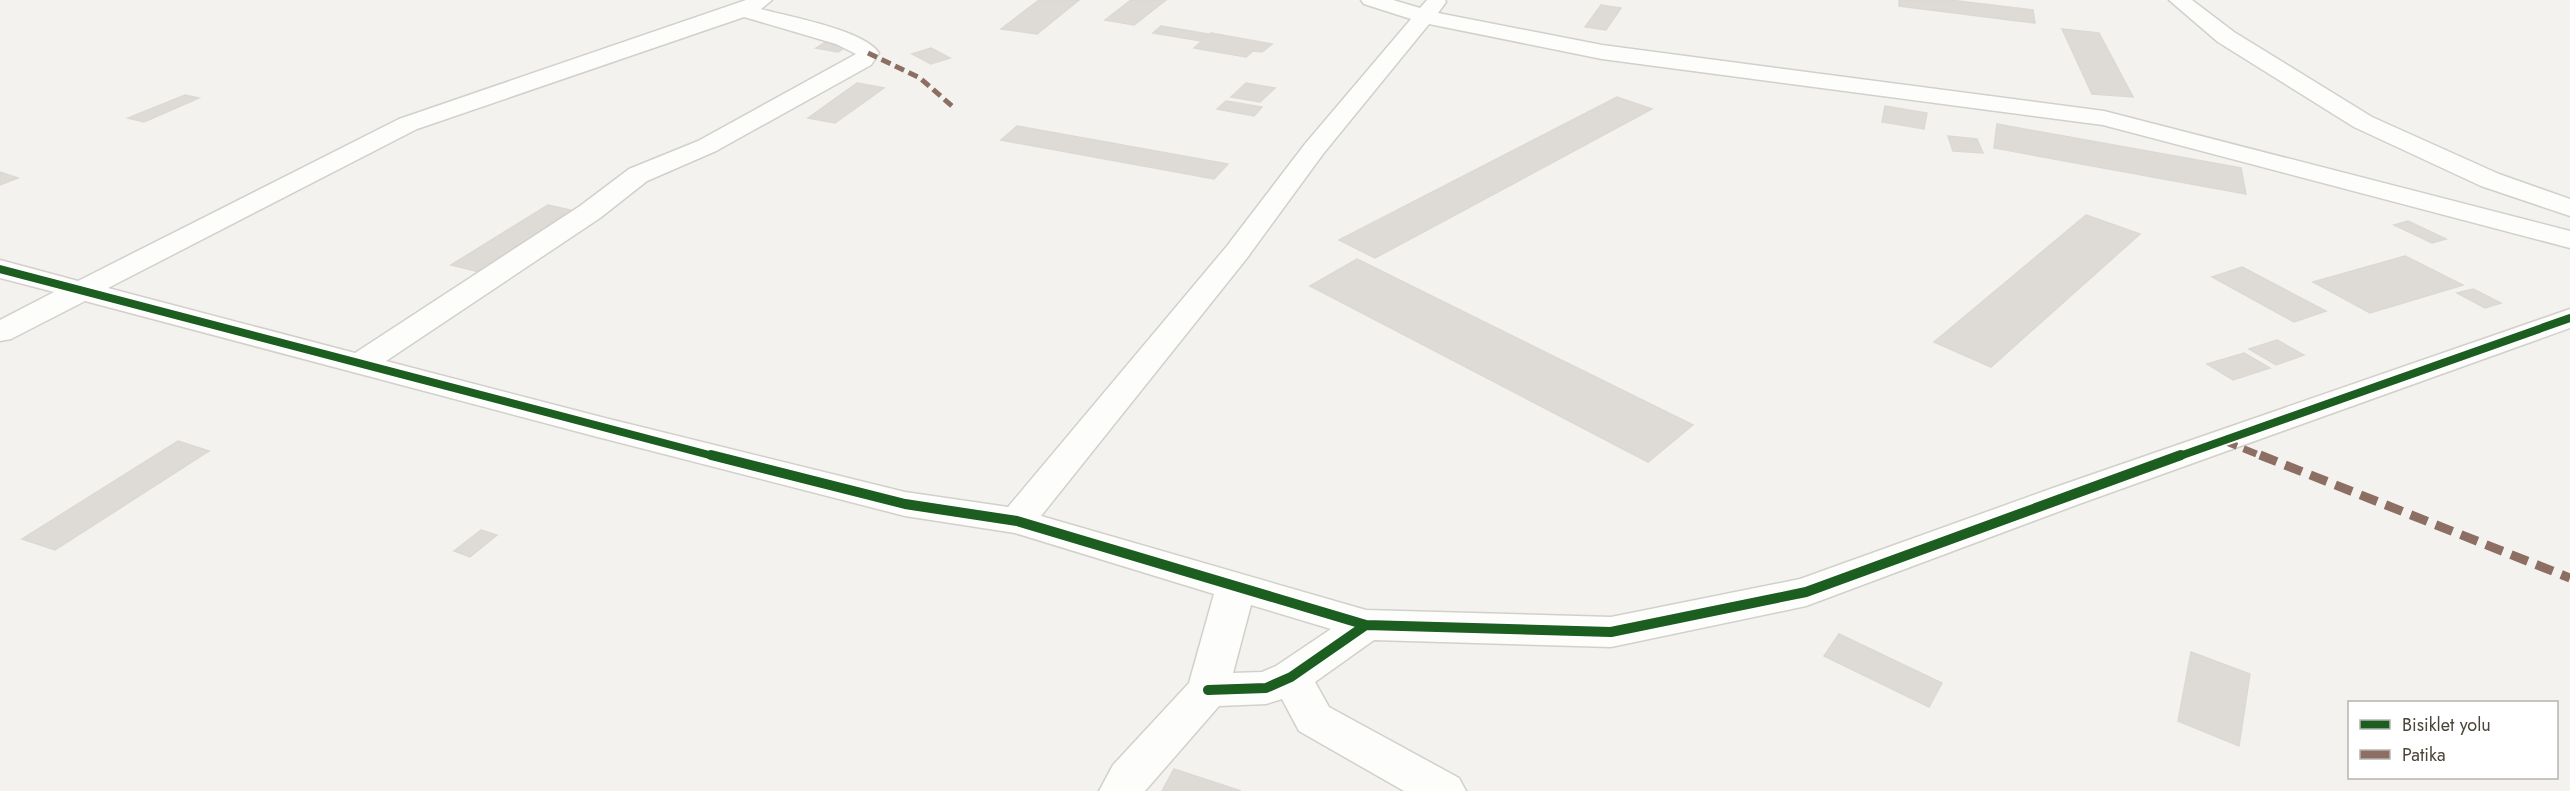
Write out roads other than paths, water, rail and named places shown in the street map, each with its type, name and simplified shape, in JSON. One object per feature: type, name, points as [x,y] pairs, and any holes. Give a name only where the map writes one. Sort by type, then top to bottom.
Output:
[{"type":"street","points":[[1371,0],[1431,8],[1602,52],[2104,118],[2570,240]]},
{"type":"street","points":[[2179,0],[2226,37],[2363,122],[2490,180],[2570,208]]},
{"type":"street","points":[[0,332],[408,124],[752,5],[859,45],[868,53],[863,60],[707,146],[638,175],[590,212],[360,364]]},
{"type":"street","points":[[1017,521],[1237,252],[1314,148],[1431,8]]},
{"type":"street","points":[[0,269],[602,428],[905,504],[1017,521],[1366,625],[1611,633],[1806,592],[2066,496],[2570,318]]},
{"type":"street","points":[[1122,791],[1129,778],[1208,690],[1236,585]]},
{"type":"street","points":[[1208,690],[1266,688],[1291,677],[1366,625]]},
{"type":"street","points":[[1291,677],[1314,718],[1443,791]]}]
